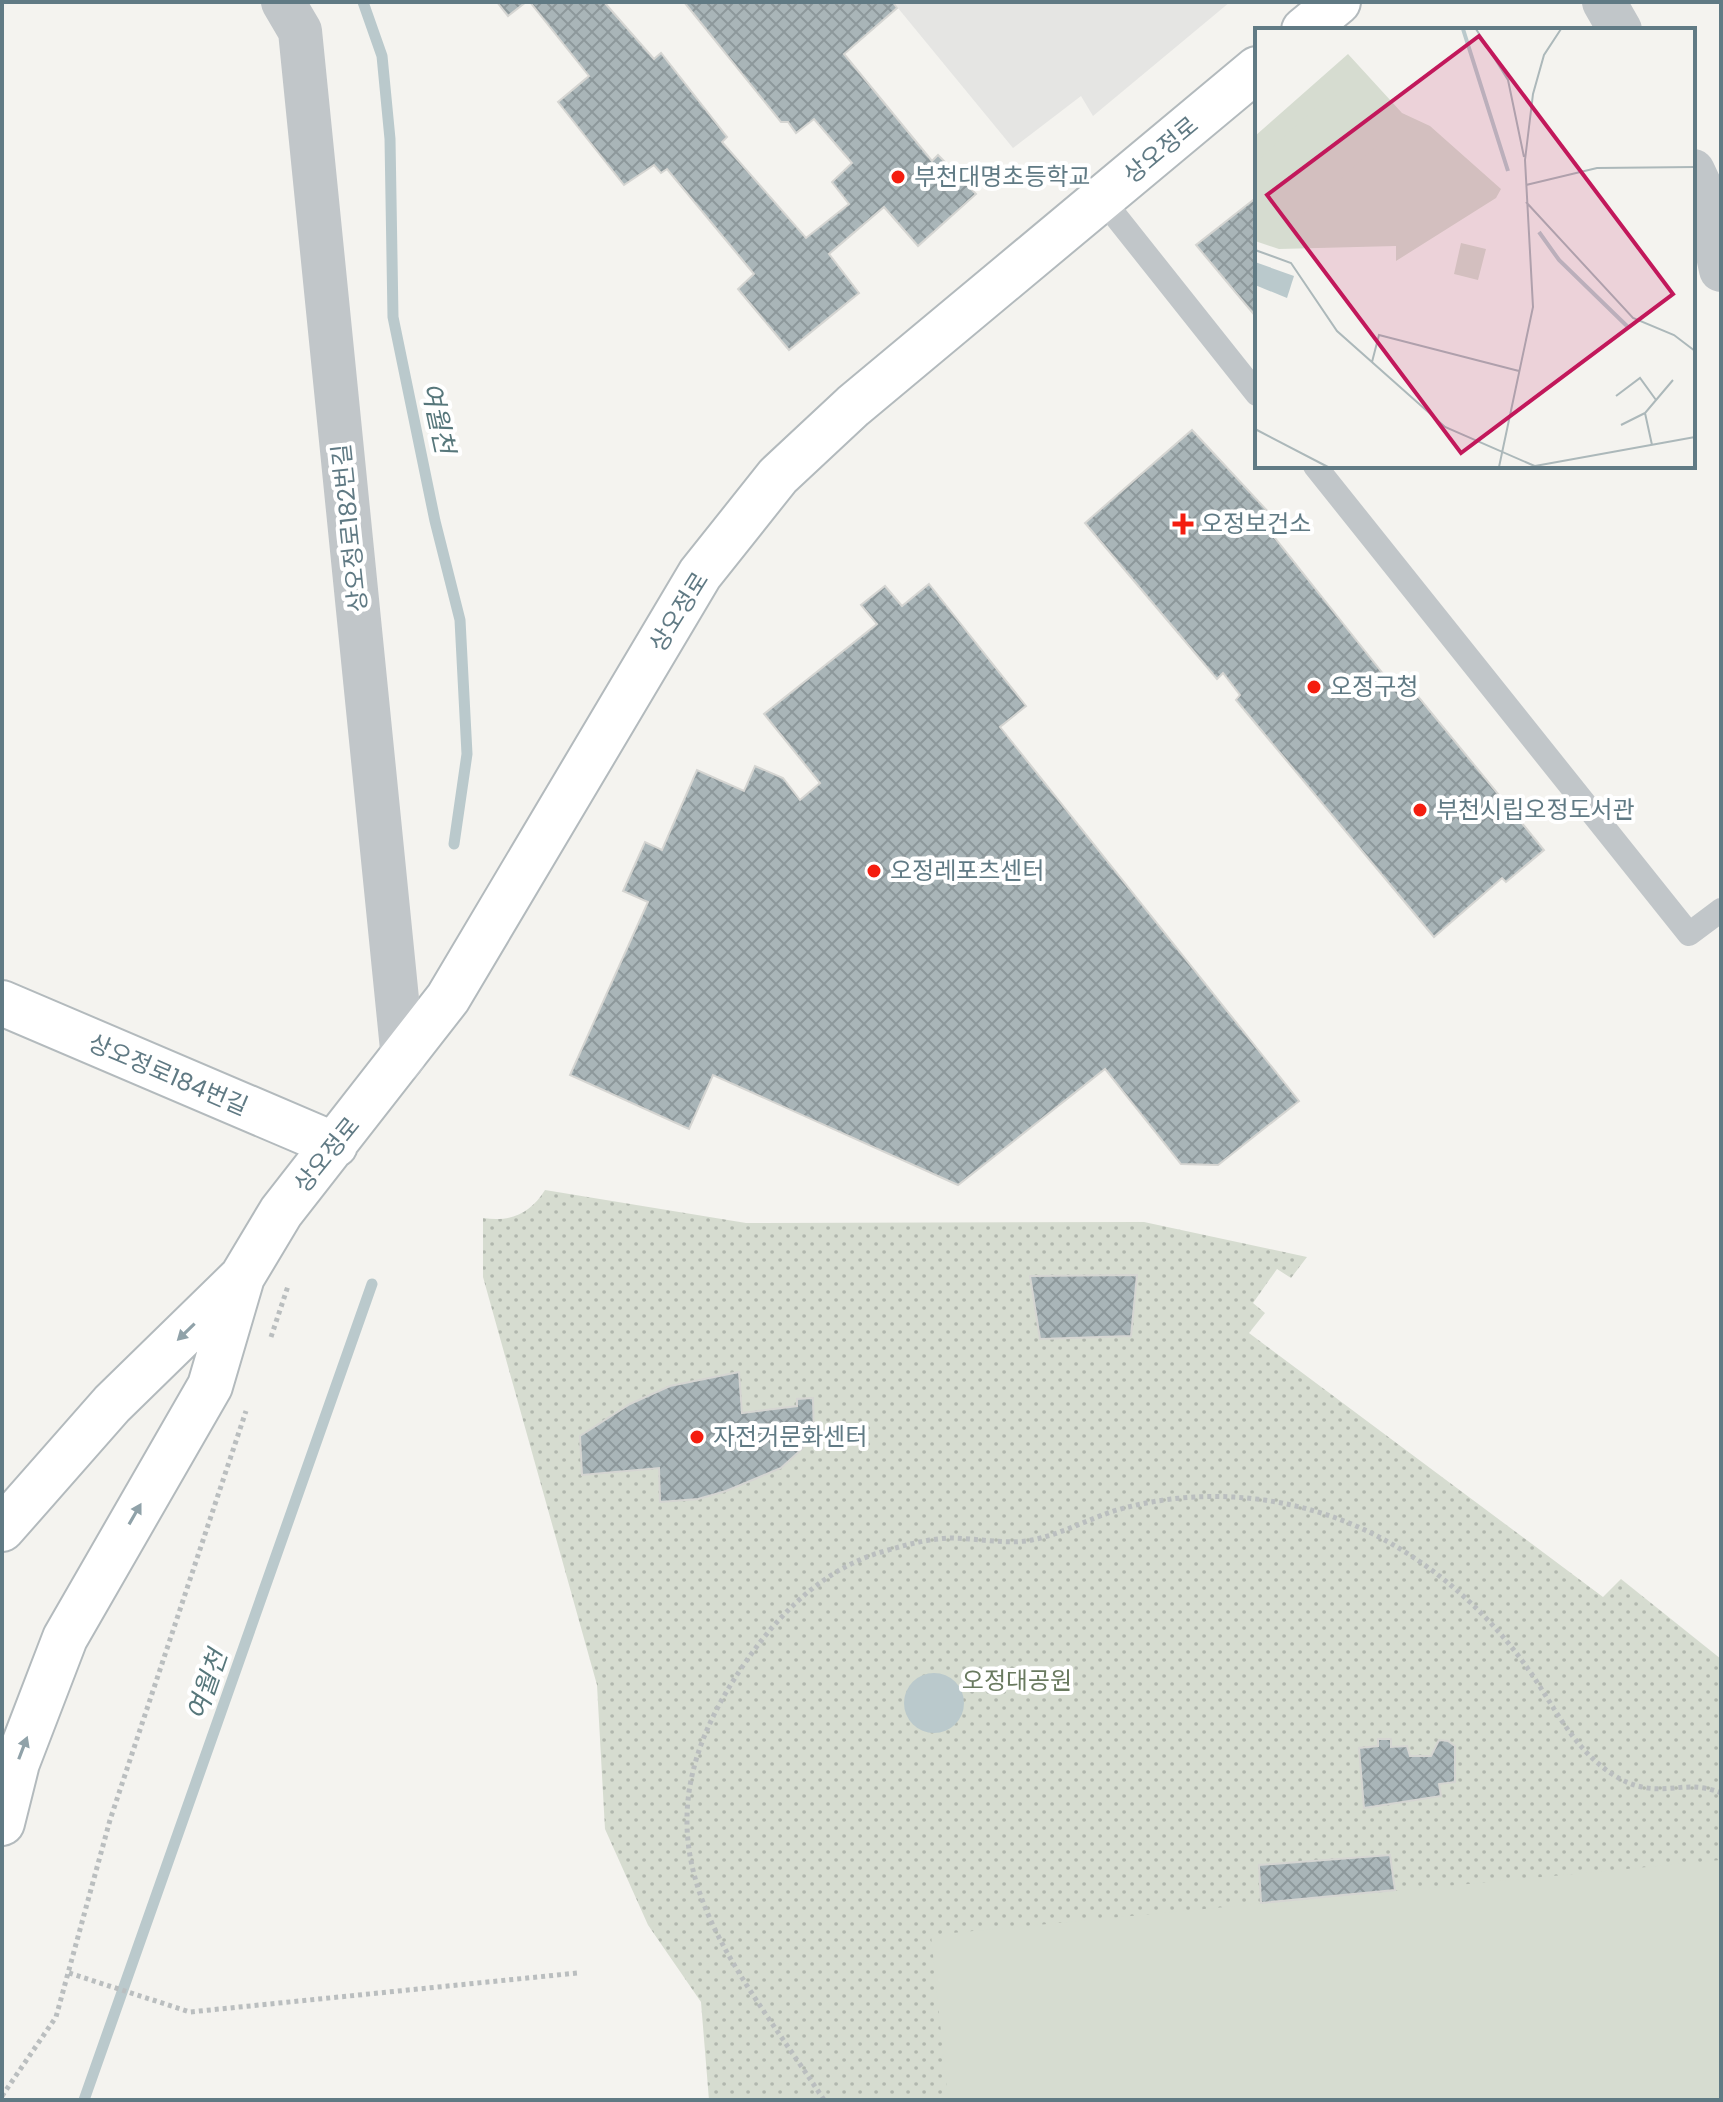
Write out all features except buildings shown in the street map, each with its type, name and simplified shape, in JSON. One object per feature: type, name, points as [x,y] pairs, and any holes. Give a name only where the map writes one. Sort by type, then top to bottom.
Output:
[{"type":"street","name":"상오정로182번길","points":[[283,2],[300,31],[403,1059]]},
{"type":"street","points":[[1306,28],[1338,2]]},
{"type":"street","points":[[1604,2],[1619,28]]},
{"type":"street","name":"상오정로","points":[[242,1277],[281,1212],[448,998],[700,574],[778,476],[853,406],[1255,71]]},
{"type":"street","points":[[1695,175],[1707,201],[1721,270]]},
{"type":"street","name":"상오정로184번길","points":[[2,1003],[335,1145]]},
{"type":"street","points":[[2,1529],[112,1404],[242,1277]]},
{"type":"street","points":[[2,1823],[17,1763],[65,1638],[210,1386],[242,1277]]},
{"type":"lane","points":[[1102,199],[1255,391]]},
{"type":"lane","points":[[1317,468],[1689,934],[1721,910]]},
{"type":"path","points":[[270,1340],[290,1280]]},
{"type":"path","points":[[2,2096],[56,2017],[110,1820],[250,1400]]},
{"type":"path","points":[[824,2100],[730,1963],[702,1902],[688,1845],[687,1815],[694,1759],[705,1728],[759,1643],[776,1620],[812,1587],[874,1554],[932,1540],[1026,1541],[1117,1510],[1167,1500],[1226,1495],[1311,1510],[1399,1548],[1441,1577],[1500,1632],[1567,1730],[1609,1772],[1634,1787],[1665,1791],[1689,1786],[1721,1793]]},
{"type":"path","points":[[69,1973],[190,2012],[577,1973]]},
{"type":"shaded area","name":"부천대명초등학교","points":[[893,2],[1230,2],[1093,116],[1081,96],[1013,148]]},
{"type":"shaded area","points":[[934,1673],[946,1675],[955,1682],[962,1691],[962,1715],[955,1724],[946,1731],[934,1733],[922,1731],[913,1724],[906,1715],[904,1703],[906,1691],[913,1682],[922,1675]]},
{"type":"green space","name":"오정대공원","points":[[545,1190],[746,1223],[1144,1222],[1307,1257],[1291,1278],[1277,1269],[1253,1303],[1265,1313],[1249,1333],[1603,1597],[1621,1579],[1721,1659],[1721,2100],[709,2100],[701,2002],[648,1925],[605,1829],[597,1685],[483,1277],[483,1218],[502,1219],[519,1214],[533,1205]]},
{"type":"green space","points":[[1720,1860],[1721,2100],[948,2100],[931,1935]]},
{"type":"waterway","name":"여월천","points":[[363,2],[382,56],[390,139],[393,317],[435,521],[460,620],[467,754],[454,844]]},
{"type":"waterway","name":"여월천","points":[[84,2100],[372,1284]]},
{"type":"place","name":"부천대명초등학교","points":[[898,177]]},
{"type":"place","name":"오정보건소","points":[[1183,524]]},
{"type":"place","name":"오정구청","points":[[1314,687]]},
{"type":"place","name":"부천시립오정도서관","points":[[1420,810]]},
{"type":"place","name":"오정레포츠센터","points":[[874,871]]},
{"type":"place","name":"자전거문화센터","points":[[697,1437]]}]
